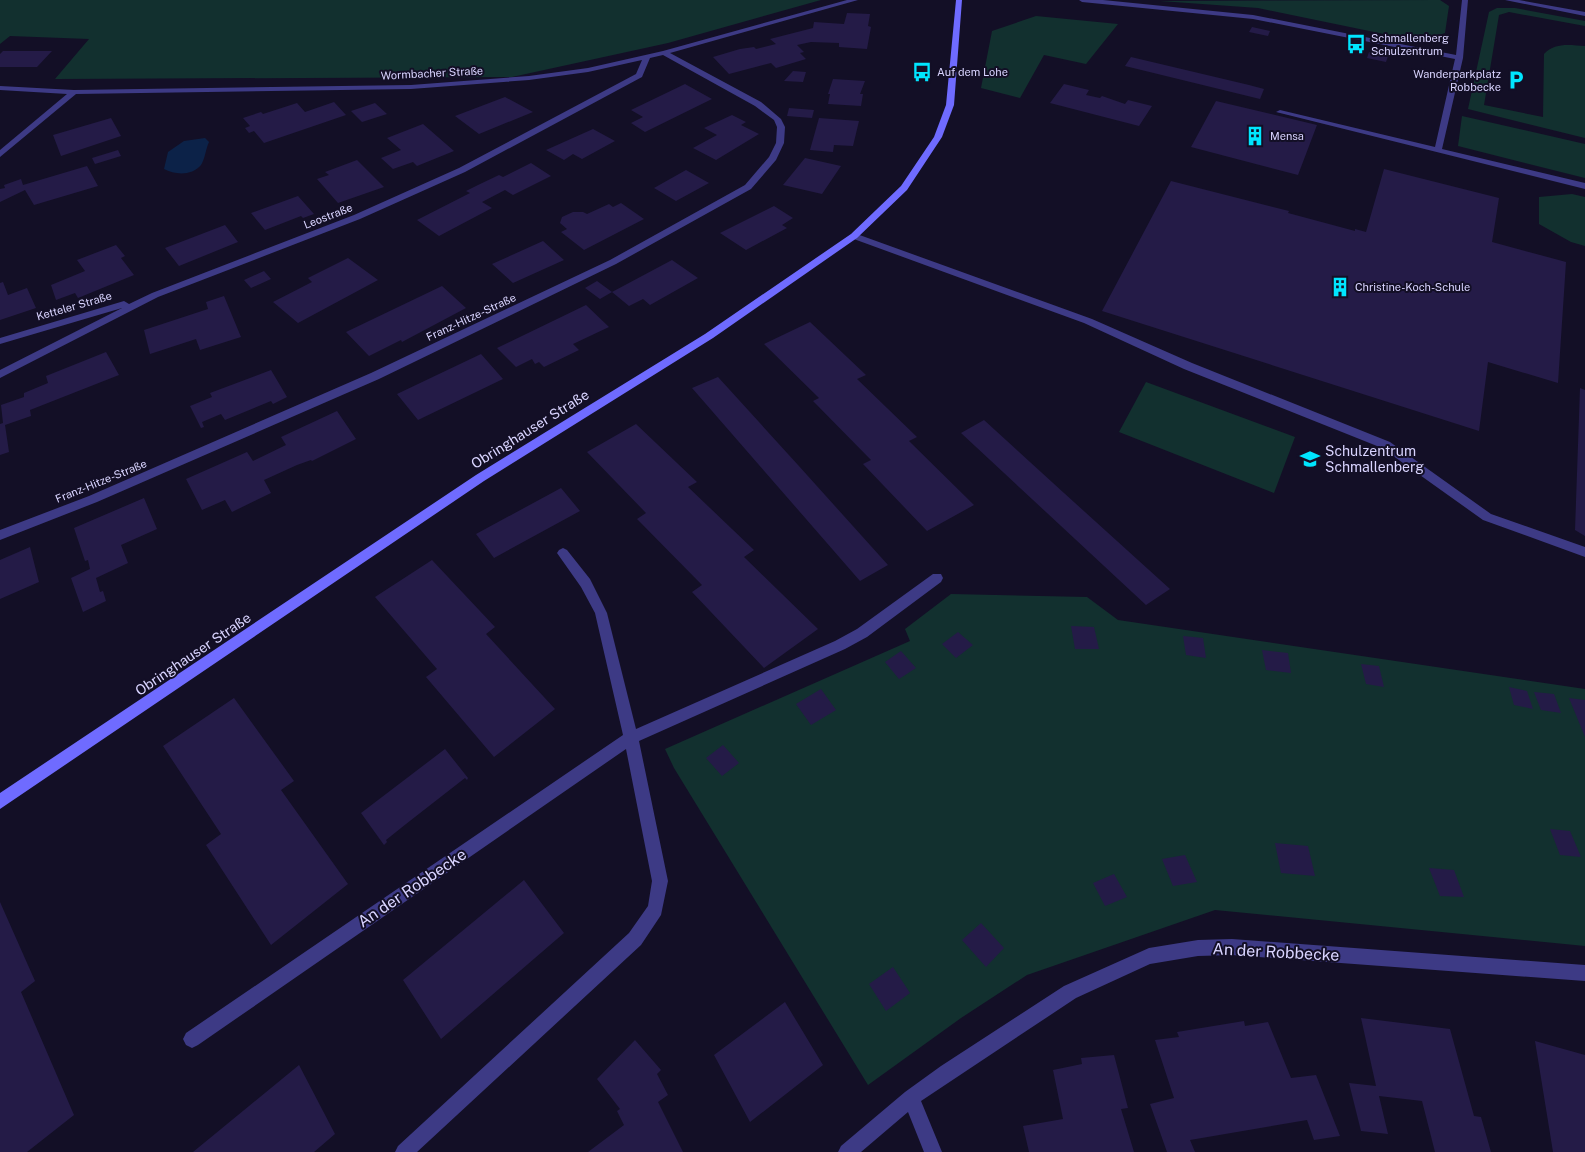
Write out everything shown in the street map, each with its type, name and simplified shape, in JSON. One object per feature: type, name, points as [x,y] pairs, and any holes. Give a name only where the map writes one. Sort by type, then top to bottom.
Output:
[{"type":"street","name":"Wormbacher Straße","points":[[0,88],[74,92],[411,87],[558,75],[664,52],[855,0]]},
{"type":"street","name":"Obringhauser Straße","points":[[0,802],[480,478],[709,336],[854,236],[904,188],[938,136],[950,105],[959,0]]},
{"type":"street","points":[[1082,0],[1270,20],[1459,58]]},
{"type":"street","points":[[1438,150],[1459,58],[1466,0]]},
{"type":"street","points":[[1508,0],[1585,14]]},
{"type":"street","name":"Franz-Hitze-Straße","points":[[0,535],[93,499],[375,376],[613,262],[726,201],[748,187],[773,158],[780,143],[781,127],[777,119],[758,104],[664,52]]},
{"type":"street","name":"Leostraße","points":[[0,374],[156,295],[357,217],[462,170],[639,75],[647,56]]},
{"type":"street","points":[[0,154],[74,92]]},
{"type":"street","points":[[1280,112],[1585,186]]},
{"type":"street","points":[[854,236],[1088,321],[1188,366],[1386,445],[1487,517],[1585,552]]},
{"type":"street","name":"Ketteler Straße","points":[[0,341],[156,295]]},
{"type":"street","points":[[404,1152],[634,939],[655,909],[660,881],[631,738],[602,614],[586,583],[563,553]]},
{"type":"street","name":"An der Robbecke","points":[[192,1039],[631,738],[862,634],[937,578]]},
{"type":"street","name":"An der Robbecke","points":[[847,1152],[911,1098],[1070,992],[1149,956],[1198,948],[1232,947],[1585,973]]},
{"type":"street","points":[[911,1098],[933,1152]]},
{"type":"green space","points":[[0,0],[821,0],[668,43],[512,77],[55,79],[89,39],[10,36],[0,44]]},
{"type":"green space","points":[[1440,0],[1449,6],[1445,33],[1430,38],[1408,39],[1258,8],[1160,1]]},
{"type":"green space","points":[[1497,8],[1515,8],[1585,21],[1585,26],[1509,12],[1499,15],[1484,105],[1543,117],[1544,54],[1558,46],[1585,46],[1585,138],[1468,109],[1489,12]]},
{"type":"green space","points":[[1036,16],[1118,24],[1086,64],[1044,55],[1020,98],[981,88],[992,31]]},
{"type":"green space","points":[[1462,116],[1585,144],[1585,178],[1458,146]]},
{"type":"green space","points":[[1572,194],[1585,197],[1585,246],[1571,242],[1539,224],[1539,197]]},
{"type":"green space","points":[[1146,382],[1295,437],[1274,493],[1119,432]]},
{"type":"green space","points":[[951,594],[1087,597],[1118,620],[1585,689],[1585,946],[1215,910],[1027,975],[961,1018],[868,1085],[674,768],[665,749],[910,641],[905,629]]},
{"type":"water","points":[[205,138],[209,142],[202,163],[197,169],[183,173],[164,169],[168,152],[184,141]]},
{"type":"building","points":[[847,13],[870,14],[868,26],[871,27],[867,49],[839,47],[839,43],[811,42],[797,45],[804,52],[800,53],[806,59],[776,68],[771,63],[729,74],[713,57],[740,49],[754,47],[756,49],[776,44],[770,39],[813,28],[814,22],[844,24]]},
{"type":"building","points":[[1252,27],[1270,31],[1268,36],[1249,32]]},
{"type":"building","points":[[3,51],[52,51],[37,67],[0,67],[0,54]]},
{"type":"building","points":[[1369,52],[1388,56],[1386,62],[1367,58]]},
{"type":"building","points":[[1131,57],[1264,89],[1260,99],[1125,66]]},
{"type":"building","points":[[793,71],[806,72],[803,82],[784,81]]},
{"type":"building","points":[[833,79],[865,81],[860,94],[863,94],[861,106],[828,104],[830,94],[828,94]]},
{"type":"building","points":[[685,84],[712,99],[645,132],[631,123],[643,117],[631,110]]},
{"type":"building","points":[[1064,84],[1089,90],[1086,95],[1100,98],[1102,96],[1125,104],[1128,100],[1152,106],[1139,126],[1050,103]]},
{"type":"building","points":[[505,97],[533,112],[479,134],[455,116]]},
{"type":"building","name":"Mensa","points":[[1216,101],[1317,125],[1298,175],[1191,147]]},
{"type":"building","points":[[334,102],[346,115],[264,143],[254,131],[249,133],[245,128],[250,126],[243,118],[261,112],[263,114],[297,103],[305,112]]},
{"type":"building","points":[[375,103],[387,114],[362,122],[351,111]]},
{"type":"building","points":[[789,108],[814,110],[812,118],[787,116]]},
{"type":"building","points":[[732,115],[746,122],[741,125],[759,134],[716,160],[693,148],[717,135],[704,128]]},
{"type":"building","points":[[111,118],[121,136],[61,156],[53,135]]},
{"type":"building","points":[[819,118],[859,121],[853,146],[834,145],[833,152],[810,150]]},
{"type":"building","points":[[423,124],[454,151],[417,166],[413,162],[393,169],[381,158],[401,150],[387,138]]},
{"type":"building","points":[[593,129],[615,141],[582,159],[573,154],[564,160],[546,150]]},
{"type":"building","points":[[118,150],[121,156],[95,164],[92,158]]},
{"type":"building","points":[[805,158],[841,166],[822,194],[783,185]]},
{"type":"building","points":[[357,160],[384,187],[338,203],[317,179],[329,175],[325,172]]},
{"type":"building","points":[[531,163],[551,176],[513,195],[505,190],[482,202],[492,208],[439,236],[417,220],[470,193],[466,191],[478,185],[499,175],[503,177]]},
{"type":"building","points":[[87,166],[98,186],[34,205],[25,190],[0,202],[0,189],[5,188],[4,185],[21,179],[23,185]]},
{"type":"building","name":"Christine-Koch-Schule","points":[[1384,169],[1499,198],[1492,242],[1566,262],[1558,383],[1488,362],[1479,431],[1102,311],[1171,181],[1289,211],[1288,213],[1355,231],[1355,229],[1366,232]]},
{"type":"building","points":[[686,170],[709,183],[676,201],[654,188]]},
{"type":"building","points":[[298,196],[314,214],[303,218],[301,216],[265,230],[251,213]]},
{"type":"building","points":[[621,203],[644,219],[584,250],[561,232],[567,229],[560,223],[562,217],[573,212],[587,214],[609,204],[613,207]]},
{"type":"building","points":[[774,206],[793,218],[782,225],[787,228],[746,250],[720,233]]},
{"type":"building","points":[[225,225],[238,242],[179,266],[165,248]]},
{"type":"building","points":[[543,241],[564,260],[513,283],[492,264]]},
{"type":"building","points":[[116,245],[125,256],[121,258],[134,275],[78,298],[75,293],[56,300],[51,285],[85,271],[77,260]]},
{"type":"building","points":[[348,258],[378,280],[298,323],[273,302],[312,282],[308,278]]},
{"type":"building","points":[[672,260],[698,278],[650,305],[643,299],[629,306],[612,292]]},
{"type":"building","points":[[264,271],[271,279],[251,288],[244,280]]},
{"type":"building","points":[[597,281],[612,292],[600,299],[585,288]]},
{"type":"building","points":[[3,282],[8,295],[27,288],[36,308],[0,320],[0,283]]},
{"type":"building","points":[[442,286],[466,308],[402,342],[401,340],[369,356],[346,332]]},
{"type":"building","points":[[224,296],[241,337],[200,350],[196,339],[150,354],[144,330],[208,309],[206,302]]},
{"type":"building","points":[[586,305],[609,327],[573,344],[579,350],[544,367],[539,362],[535,364],[532,359],[516,367],[497,348]]},
{"type":"building","points":[[810,322],[866,375],[857,379],[917,437],[909,441],[974,505],[927,531],[863,464],[871,460],[813,401],[819,398],[764,344]]},
{"type":"building","points":[[106,352],[119,375],[30,410],[31,416],[5,425],[9,452],[0,455],[0,424],[3,423],[1,405],[24,397],[24,393],[48,383],[46,376]]},
{"type":"building","points":[[481,354],[503,379],[418,420],[397,394]]},
{"type":"building","points":[[271,370],[287,397],[273,404],[271,401],[225,420],[221,414],[202,422],[204,427],[201,428],[190,406],[212,397],[210,393]]},
{"type":"building","points":[[718,377],[888,565],[860,581],[692,388]]},
{"type":"building","points":[[1580,388],[1585,390],[1585,536],[1575,530]]},
{"type":"building","points":[[337,411],[356,439],[312,461],[297,465],[264,480],[271,493],[232,512],[225,500],[202,510],[186,479],[247,452],[253,461],[286,445],[281,437]]},
{"type":"building","points":[[984,420],[1170,589],[1146,605],[961,433]]},
{"type":"building","points":[[636,424],[697,482],[688,487],[754,550],[744,557],[818,629],[764,668],[692,592],[702,585],[637,519],[646,513],[587,452]]},
{"type":"building","points":[[561,488],[580,511],[494,558],[476,534]]},
{"type":"building","points":[[144,498],[157,529],[121,545],[128,563],[96,578],[100,592],[103,591],[106,601],[83,612],[71,578],[90,569],[88,560],[85,561],[74,528]]},
{"type":"building","points":[[30,547],[39,582],[0,599],[0,560]]},
{"type":"building","points":[[432,560],[495,627],[486,634],[555,709],[494,757],[426,677],[437,669],[375,597]]},
{"type":"building","points":[[1071,626],[1094,627],[1099,649],[1075,649]]},
{"type":"building","points":[[958,632],[973,645],[956,658],[942,644]]},
{"type":"building","points":[[1183,636],[1203,638],[1206,658],[1186,655]]},
{"type":"building","points":[[1262,650],[1288,653],[1291,673],[1266,670]]},
{"type":"building","points":[[901,651],[916,668],[899,679],[885,662]]},
{"type":"building","points":[[1361,664],[1379,666],[1384,687],[1366,684]]},
{"type":"building","points":[[1509,687],[1527,691],[1533,709],[1514,705]]},
{"type":"building","points":[[821,689],[836,710],[811,725],[796,704]]},
{"type":"building","points":[[1534,692],[1554,694],[1561,713],[1541,710]]},
{"type":"building","points":[[234,698],[294,781],[281,790],[348,884],[271,945],[206,845],[221,834],[163,746]]},
{"type":"building","points":[[1569,698],[1585,700],[1585,737]]},
{"type":"building","points":[[723,745],[739,763],[722,776],[706,758]]},
{"type":"building","points":[[445,749],[468,778],[467,780],[465,778],[406,824],[386,840],[387,842],[384,845],[361,813]]},
{"type":"building","points":[[1550,829],[1570,831],[1581,857],[1560,855]]},
{"type":"building","points":[[1275,843],[1308,846],[1315,876],[1281,873]]},
{"type":"building","points":[[1185,855],[1197,882],[1173,886],[1162,859]]},
{"type":"building","points":[[1429,868],[1454,870],[1464,897],[1440,896]]},
{"type":"building","points":[[1114,874],[1127,897],[1105,906],[1093,883]]},
{"type":"building","points":[[524,880],[564,933],[441,1039],[403,980]]},
{"type":"building","points":[[0,902],[35,981],[21,992],[74,1115],[27,1152],[0,1152]]},
{"type":"building","points":[[981,923],[1004,948],[986,967],[962,940]]},
{"type":"building","points":[[893,967],[910,993],[886,1011],[869,984]]},
{"type":"building","points":[[785,1002],[823,1065],[750,1122],[714,1055]]},
{"type":"building","points":[[1361,1018],[1450,1029],[1474,1116],[1481,1117],[1491,1152],[1435,1152],[1422,1101],[1379,1096],[1388,1134],[1361,1131],[1349,1083],[1376,1086]]},
{"type":"building","points":[[1244,1021],[1245,1026],[1268,1022],[1291,1078],[1316,1075],[1340,1136],[1314,1140],[1307,1120],[1190,1140],[1195,1152],[1167,1152],[1150,1104],[1174,1098],[1155,1040],[1179,1037],[1177,1032]]},
{"type":"building","points":[[635,1040],[661,1070],[657,1074],[668,1095],[658,1102],[683,1152],[588,1152],[624,1125],[617,1111],[620,1109],[597,1079]]},
{"type":"building","points":[[1535,1041],[1585,1055],[1585,1152],[1553,1152]]},
{"type":"building","points":[[1114,1055],[1128,1108],[1121,1109],[1134,1152],[1029,1152],[1023,1126],[1063,1119],[1053,1070],[1082,1064],[1081,1058]]},
{"type":"building","points":[[299,1065],[335,1134],[314,1152],[193,1152]]},
{"type":"place","name":"Schmallenberg Schulzentrum","points":[[1356,44]]},
{"type":"place","name":"Auf dem Lohe","points":[[922,72]]},
{"type":"place","name":"Wanderparkplatz Robbecke","points":[[1516,80]]},
{"type":"place","name":"Mensa","points":[[1255,136]]},
{"type":"place","name":"Christine-Koch-Schule","points":[[1340,287]]},
{"type":"place","name":"Schulzentrum Schmallenberg","points":[[1310,459]]}]
